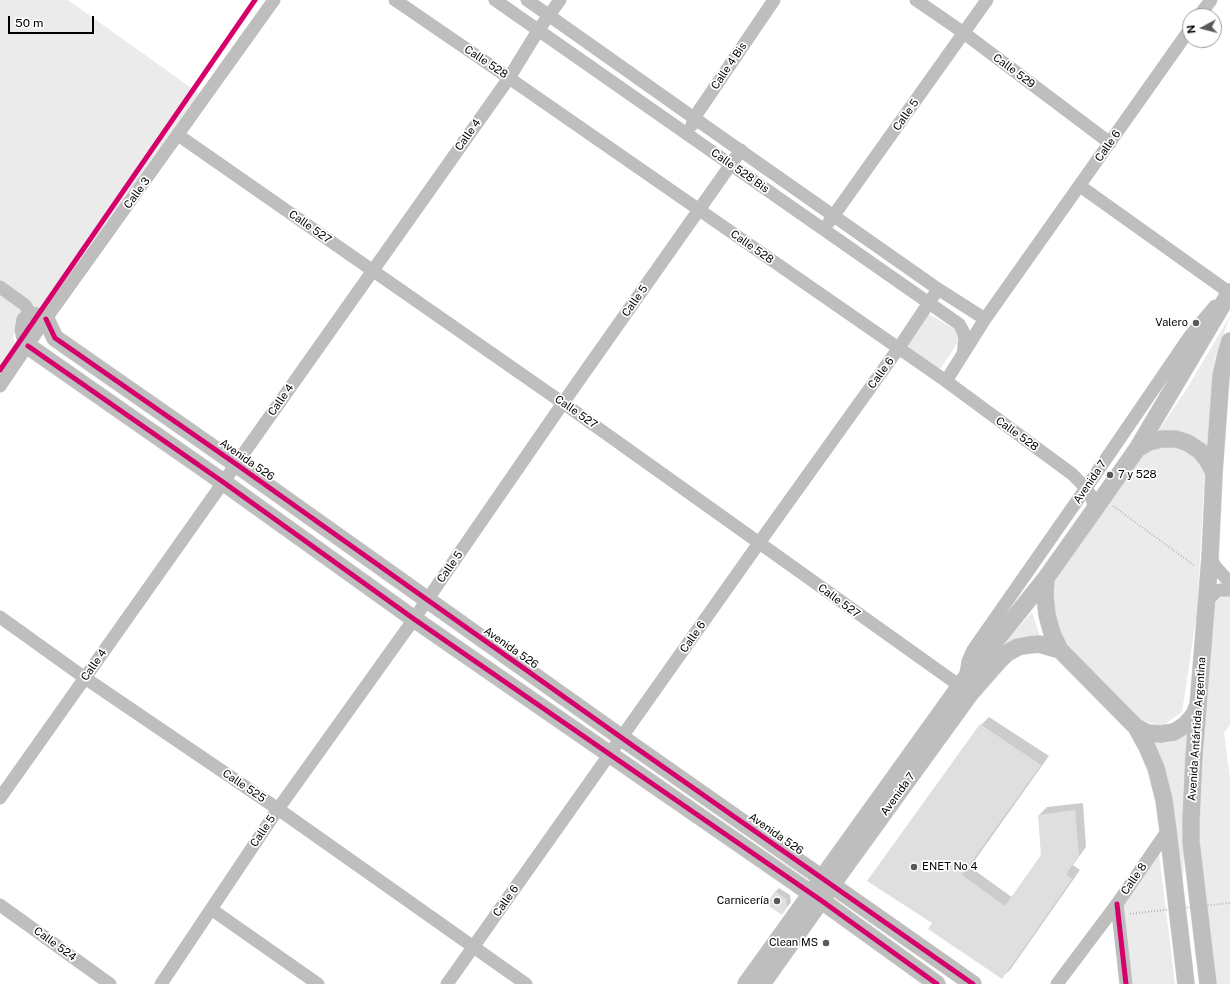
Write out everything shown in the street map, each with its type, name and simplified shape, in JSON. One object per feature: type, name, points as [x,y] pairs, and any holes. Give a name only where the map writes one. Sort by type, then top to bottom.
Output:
[{"type":"main road","name":"Avenida 7","points":[[762,984],[827,881],[965,686],[1046,578],[1137,449],[1230,293]]},
{"type":"main road","name":"Avenida 526","points":[[46,319],[56,338],[973,984]]},
{"type":"main road","points":[[1214,473],[1221,376],[1230,341]]},
{"type":"main road","points":[[28,346],[224,482],[414,619],[816,897],[938,984]]},
{"type":"main road","points":[[1137,449],[1149,442],[1162,439],[1176,439],[1188,443],[1200,451],[1208,461],[1214,473]]},
{"type":"main road","name":"Avenida Antártida Argentina","points":[[1208,984],[1191,835],[1194,756],[1209,577],[1214,473]]},
{"type":"main road","points":[[1046,578],[1045,596],[1047,615],[1052,633],[1060,650],[1136,727],[1156,768],[1164,800],[1186,984]]},
{"type":"main road","name":"Avenida 7","points":[[965,686],[998,662],[1007,653],[1018,648],[1039,644],[1060,650]]},
{"type":"main road","points":[[1136,727],[1148,733],[1161,734],[1174,732],[1185,725],[1194,715],[1199,703]]},
{"type":"main road","name":"Avenida 7","points":[[746,984],[816,897]]},
{"type":"street","name":"Calle 3","points":[[0,386],[46,319],[274,0]]},
{"type":"street","name":"Calle 528","points":[[395,0],[946,381],[1072,474],[1099,504]]},
{"type":"street","name":"Calle 528 Bis","points":[[495,0],[539,29],[823,230],[959,324],[965,339],[963,354]]},
{"type":"street","name":"Calle 528 Bis","points":[[527,0],[834,216],[985,319]]},
{"type":"street","name":"Calle 4","points":[[0,798],[509,78],[539,29],[560,0]]},
{"type":"street","name":"Calle 4 Bis","points":[[690,135],[694,118],[774,0]]},
{"type":"street","name":"Calle 529","points":[[916,0],[964,33],[1110,143]]},
{"type":"street","name":"Calle 5","points":[[823,230],[987,0]]},
{"type":"street","name":"Calle 6","points":[[946,381],[985,319],[1182,40]]},
{"type":"street","name":"Calle 527","points":[[178,135],[564,403],[759,543],[965,686]]},
{"type":"street","name":"Calle 5","points":[[162,984],[278,808],[414,619],[741,150]]},
{"type":"street","points":[[1080,186],[1230,293]]},
{"type":"street","points":[[0,287],[25,305],[30,313]]},
{"type":"street","name":"Calle 6","points":[[447,984],[898,349],[929,304],[938,288]]},
{"type":"street","name":"Avenida 7","points":[[965,686],[968,660],[973,650],[1190,336],[1218,302],[1230,293]]},
{"type":"street","points":[[28,346],[23,339],[21,330],[23,319],[30,313],[38,314],[46,319]]},
{"type":"street","points":[[1210,558],[1230,583]]},
{"type":"street","points":[[1207,601],[1220,590],[1230,590]]},
{"type":"street","name":"Calle 525","points":[[0,617],[85,678],[278,808],[526,984]]},
{"type":"street","name":"Calle 8","points":[[1057,984],[1117,904],[1168,830]]},
{"type":"street","points":[[1117,904],[1126,984]]},
{"type":"street","name":"Calle 524","points":[[0,905],[110,984]]},
{"type":"street","points":[[211,909],[318,984]]},
{"type":"path","points":[[1099,504],[1209,577]]},
{"type":"path","points":[[1145,912],[1230,903]]},
{"type":"shaded area","points":[[0,0],[68,0],[204,97],[51,313],[43,307],[27,307],[16,322],[13,339],[24,352],[0,385]]},
{"type":"shaded area","points":[[926,312],[957,331],[959,341],[940,369],[904,346]]},
{"type":"shaded area","points":[[1230,316],[1215,358],[1207,451],[1155,436],[1186,390]]},
{"type":"shaded area","points":[[1170,445],[1194,452],[1205,468],[1197,612],[1182,712],[1162,726],[1140,720],[1063,641],[1051,615],[1051,585],[1143,452]]},
{"type":"shaded area","points":[[1222,596],[1230,596],[1230,725],[1224,733],[1230,778],[1230,984],[1216,984],[1198,839],[1212,606]]},
{"type":"shaded area","points":[[1032,612],[1041,640],[977,675]]},
{"type":"shaded area","points":[[1187,732],[1183,886],[1165,778],[1151,743],[1168,743]]},
{"type":"shaded area","points":[[1159,854],[1175,984],[1131,984],[1121,902]]},
{"type":"building","points":[[980,724],[1041,765],[962,875],[1005,906],[1041,855],[1038,815],[1075,810],[1079,856],[1066,874],[1072,879],[1002,979],[928,929],[932,923],[867,881]]},
{"type":"building","name":"Carnicería","points":[[775,891],[786,899],[787,907],[782,915],[766,904]]},
{"type":"cycle path","points":[[0,370],[255,0]]},
{"type":"cycle path","points":[[46,319],[55,338],[973,984]]},
{"type":"cycle path","points":[[28,346],[223,482],[414,619],[822,901],[937,984]]},
{"type":"cycle path","points":[[1117,904],[1126,984]]},
{"type":"place","name":"Valero","points":[[1196,323]]},
{"type":"place","name":"7 y 528","points":[[1110,475]]},
{"type":"place","name":"ENET No 4","points":[[914,867]]},
{"type":"place","name":"Carnicería","points":[[777,901]]},
{"type":"place","name":"Clean MS","points":[[826,943]]}]
